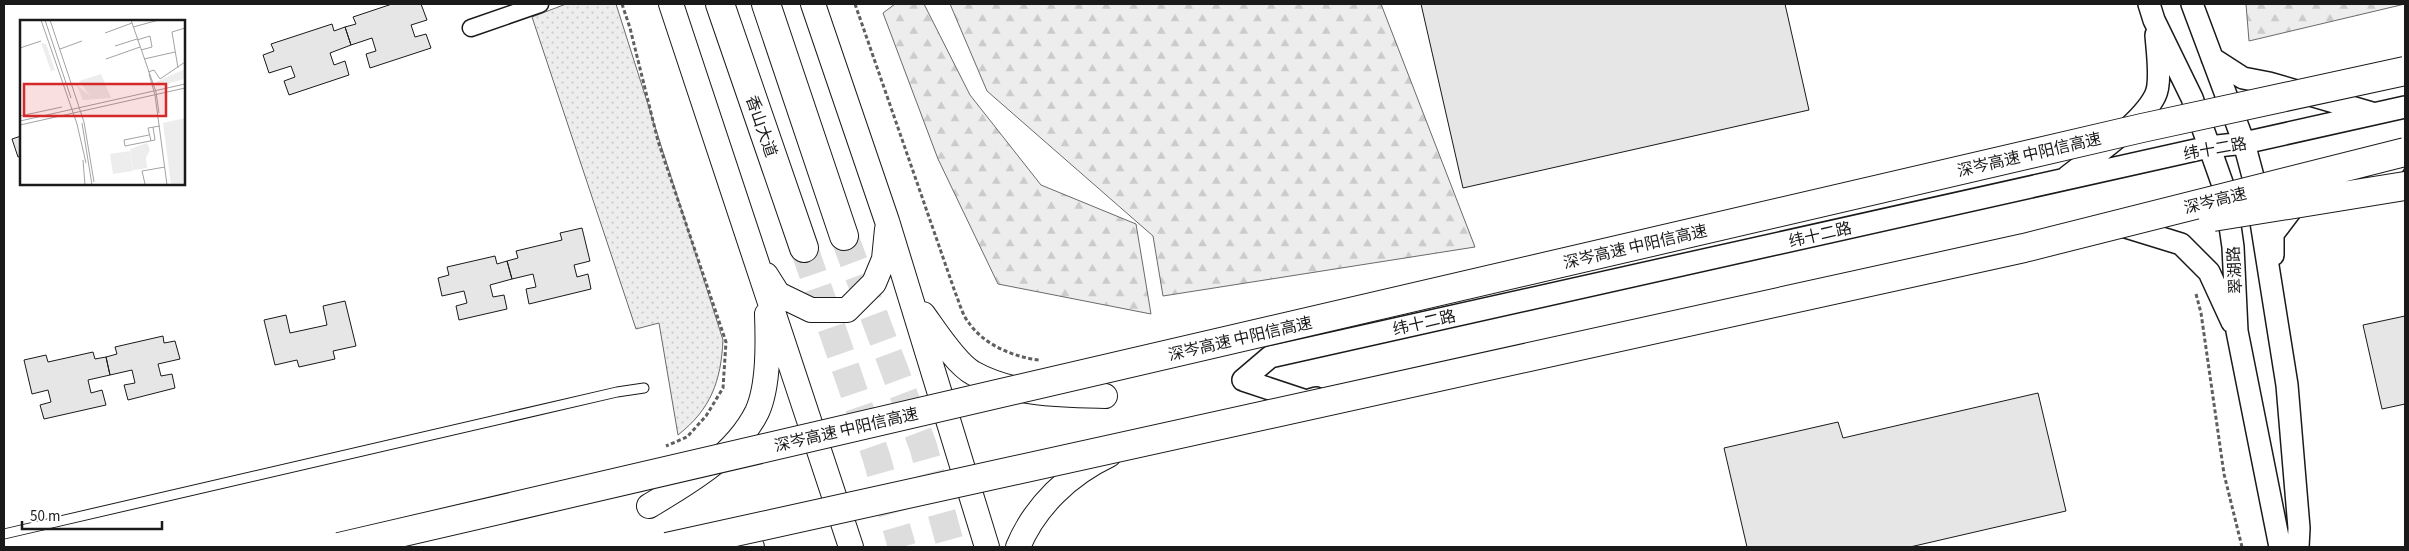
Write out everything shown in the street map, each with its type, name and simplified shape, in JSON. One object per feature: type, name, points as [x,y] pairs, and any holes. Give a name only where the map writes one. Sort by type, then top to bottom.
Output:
[{"type":"highway","name":"香山大道","points":[[720,4],[804,248]]},
{"type":"highway","points":[[766,4],[844,236]]},
{"type":"highway","points":[[2142,128],[2405,54]]},
{"type":"highway","points":[[2142,128],[2405,71]]},
{"type":"highway","name":"深岑高速 中阳信高速","points":[[339,547],[2142,128]]},
{"type":"highway","name":"深岑高速","points":[[2024,248],[2405,151]]},
{"type":"highway","points":[[667,547],[2024,248],[2405,186]]},
{"type":"main road","points":[[671,4],[851,547]]},
{"type":"main road","points":[[813,4],[888,220],[986,547]]},
{"type":"main road","points":[[758,263],[778,294],[811,310],[848,310],[874,283],[884,259],[888,220]]},
{"type":"main road","points":[[649,506],[705,472],[743,433],[757,411],[766,372],[767,290]]},
{"type":"main road","points":[[910,293],[941,340],[971,372],[1002,384],[1046,394],[1105,396]]},
{"type":"main road","points":[[1018,547],[1026,528],[1058,488],[1090,464],[1144,438]]},
{"type":"main road","points":[[722,542],[752,547]]},
{"type":"street","points":[[471,28],[540,4]]},
{"type":"street","name":"翠湖路","points":[[2192,4],[2244,143],[2255,184],[2287,385],[2299,528],[2298,547]]},
{"type":"street","points":[[2065,179],[2136,120],[2156,95],[2158,63],[2152,12]]},
{"type":"street","name":"翠湖路","points":[[2152,12],[2192,98],[2225,191],[2233,247],[2236,330],[2280,547]]},
{"type":"street","points":[[2212,58],[2243,78],[2268,83],[2374,114]]},
{"type":"street","name":"纬十二路","points":[[2099,220],[1306,401],[1243,380],[1270,357],[2209,147],[2244,143],[2405,107]]},
{"type":"street","points":[[2099,220],[2405,151]]},
{"type":"street","points":[[2273,298],[2272,234],[2295,205],[2405,160]]},
{"type":"street","points":[[2099,220],[2181,244],[2209,272],[2236,330]]},
{"type":"lane","points":[[4,534],[617,392],[644,388]]},
{"type":"path","points":[[622,4],[630,28],[658,141],[726,342],[723,388],[706,416],[687,437],[663,447]]},
{"type":"path","points":[[855,4],[955,292],[968,323],[988,341],[1022,358],[1040,360]]},
{"type":"path","points":[[2195,294],[2201,313],[2224,474],[2242,547]]},
{"type":"green space","points":[[566,4],[616,4],[723,340],[720,368],[712,393],[699,415],[678,435],[659,323],[636,329],[532,17]]},
{"type":"green space","points":[[895,4],[924,4],[970,95],[1041,185],[1136,224],[1151,314],[998,284],[938,159],[883,13]]},
{"type":"green space","points":[[950,4],[1381,4],[1475,247],[1163,296],[1153,236],[987,91]]},
{"type":"green space","points":[[2246,4],[2405,4],[2249,41]]},
{"type":"building","points":[[392,4],[421,4],[427,20],[411,25],[415,37],[426,34],[431,48],[370,68],[366,54],[376,51],[372,38],[351,45],[345,27],[356,24],[353,17]]},
{"type":"building","points":[[1421,4],[1785,4],[1809,110],[1463,188]]},
{"type":"building","points":[[332,24],[334,31],[345,27],[351,45],[330,53],[334,65],[345,61],[349,75],[289,95],[284,81],[295,77],[291,66],[269,73],[263,55],[274,51],[271,44]]},
{"type":"building","points":[[20,136],[20,156],[18,157],[12,139]]},
{"type":"building","points":[[582,228],[590,261],[574,265],[577,277],[588,274],[591,289],[529,304],[526,289],[536,287],[533,274],[512,279],[507,261],[518,258],[516,251],[562,240],[560,233]]},
{"type":"building","points":[[495,256],[497,264],[507,261],[512,279],[490,285],[493,297],[504,295],[507,309],[459,320],[456,306],[467,303],[464,291],[442,296],[438,278],[449,275],[447,267]]},
{"type":"building","points":[[345,301],[356,346],[333,351],[335,359],[299,367],[297,360],[275,365],[264,320],[286,315],[290,333],[327,325],[323,306]]},
{"type":"building","points":[[2405,316],[2405,404],[2382,409],[2363,325]]},
{"type":"building","points":[[163,336],[164,343],[175,341],[180,359],[158,364],[161,376],[172,374],[175,388],[128,400],[124,385],[135,383],[132,370],[110,375],[106,357],[117,354],[115,347]]},
{"type":"building","points":[[93,352],[95,359],[106,357],[110,375],[88,380],[91,393],[102,390],[106,405],[44,419],[40,405],[51,402],[48,390],[32,394],[24,360],[46,355],[48,362]]},
{"type":"building","points":[[2038,393],[2066,511],[1910,547],[1747,547],[1724,448],[1838,422],[1843,438]]},
{"type":"tunnel","points":[[844,236],[923,446],[951,547]]},
{"type":"tunnel","points":[[804,248],[876,456],[902,547]]}]
